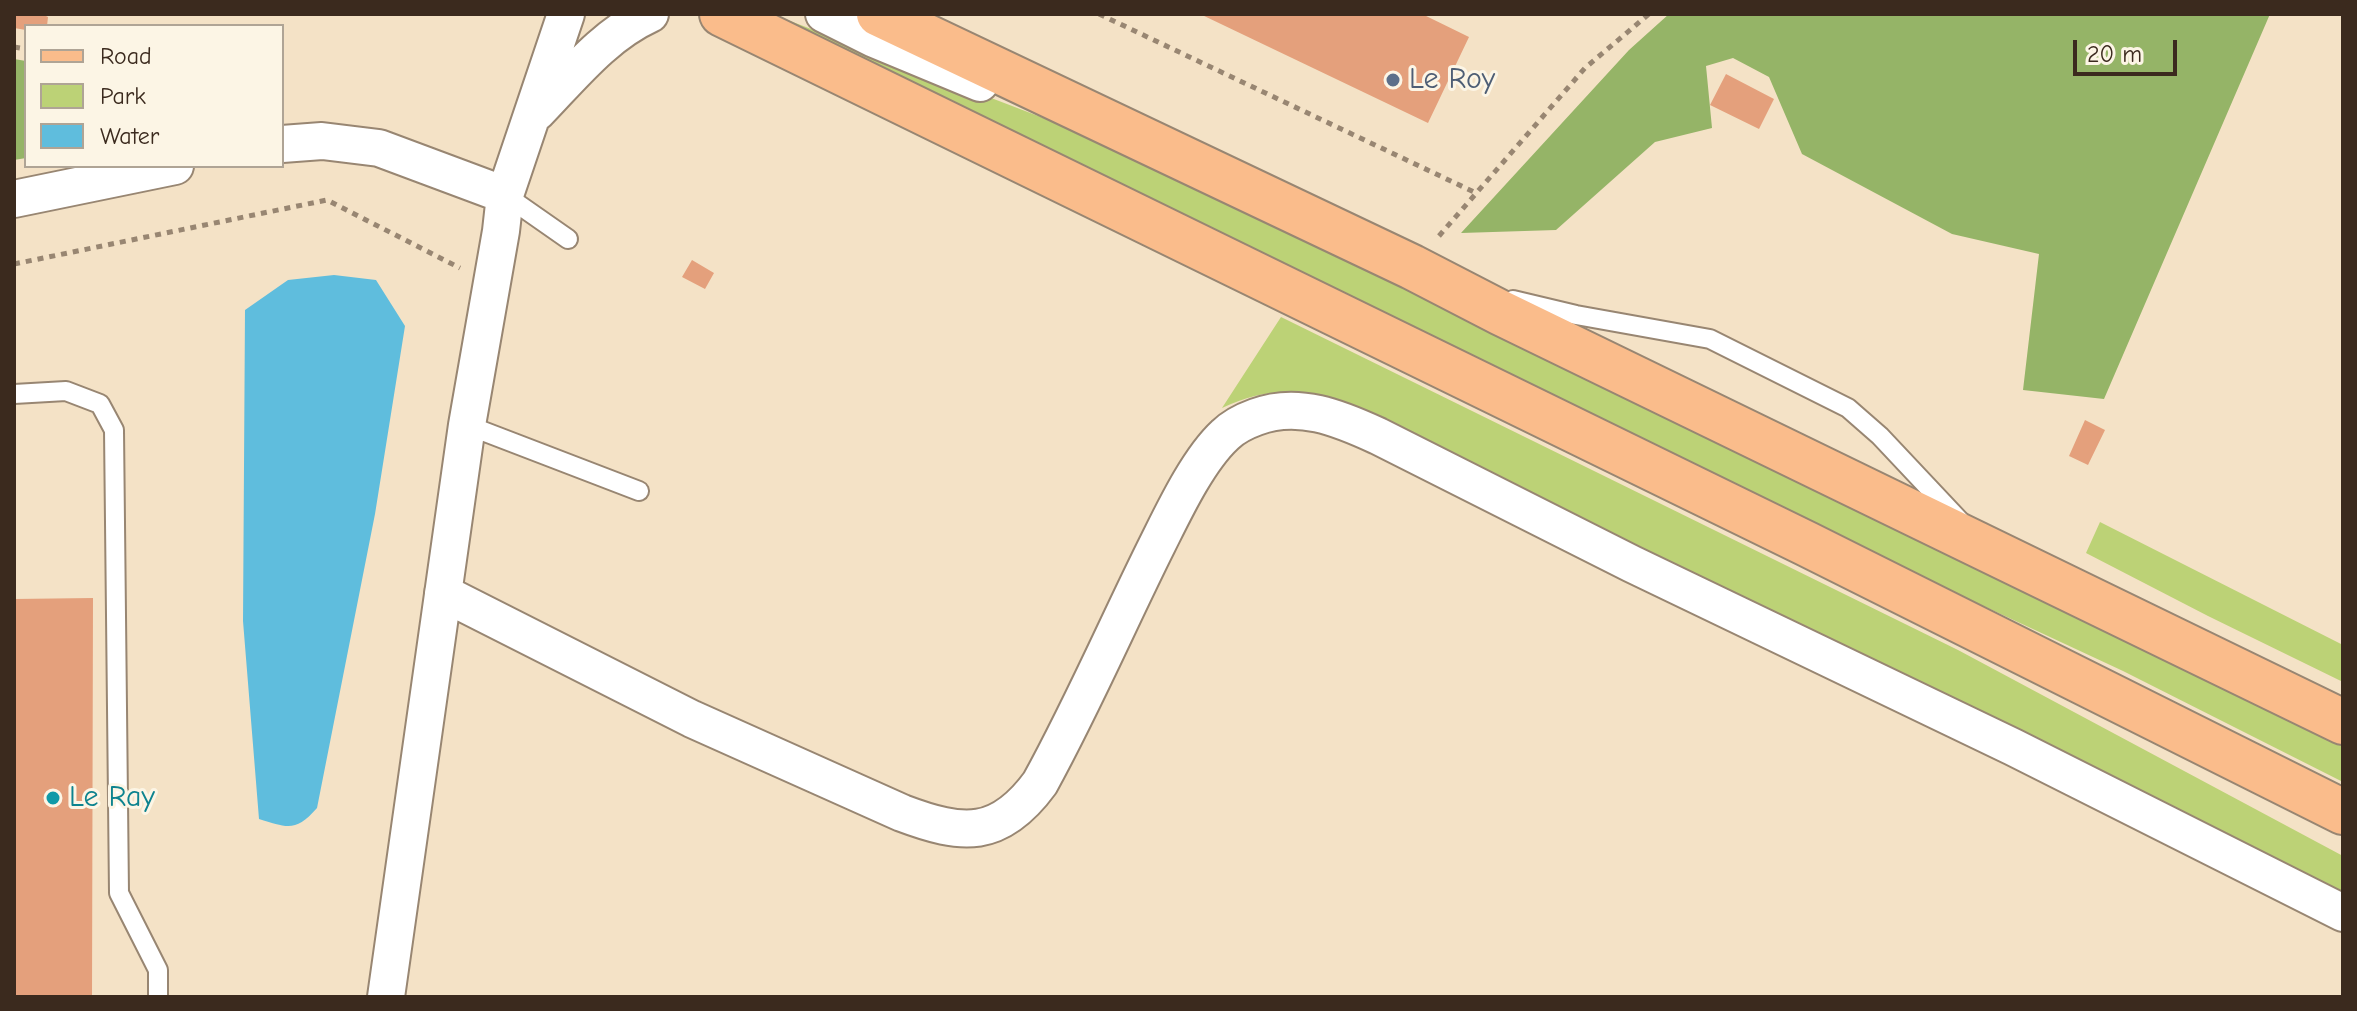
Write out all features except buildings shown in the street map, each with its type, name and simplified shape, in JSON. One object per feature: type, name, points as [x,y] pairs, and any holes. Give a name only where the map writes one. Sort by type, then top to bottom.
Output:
[{"type":"main road","points":[[879,14],[1428,275],[2343,722]]},
{"type":"main road","points":[[718,15],[1778,530],[2343,812]]},
{"type":"street","points":[[386,997],[467,425],[505,195],[566,14]]},
{"type":"street","points":[[531,119],[604,42],[627,24],[650,14]]},
{"type":"street","points":[[824,14],[973,81],[1129,132]]},
{"type":"street","points":[[284,144],[322,141],[379,148],[505,195]]},
{"type":"street","points":[[14,199],[165,168]]},
{"type":"street","points":[[443,593],[734,738],[902,813],[927,822],[973,829],[1008,818],[1025,804],[1040,783],[1179,502],[1213,448],[1236,426],[1254,417],[1271,412],[1303,410],[1345,421],[1378,436],[1632,564],[2013,747],[2343,913]]},
{"type":"lane","points":[[505,195],[568,239]]},
{"type":"lane","points":[[1428,275],[1576,315],[1710,339],[1848,408],[1927,483],[1983,548]]},
{"type":"lane","points":[[14,394],[66,391],[100,404],[114,430],[119,893],[158,970],[158,997]]},
{"type":"lane","points":[[467,425],[639,491]]},
{"type":"path","points":[[1099,14],[1474,192]]},
{"type":"path","points":[[1428,275],[1474,192],[1585,68],[1649,14]]},
{"type":"path","points":[[14,264],[327,200],[472,274]]},
{"type":"green space","points":[[772,14],[1046,119],[1182,178],[2343,744],[2343,782],[2123,671],[1977,603],[1167,207],[914,88]]},
{"type":"green space","points":[[1669,14],[2270,14],[2104,399],[2023,390],[2039,254],[1952,234],[1802,154],[1769,77],[1733,58],[1706,66],[1712,128],[1655,142],[1556,230],[1461,233],[1629,50]]},
{"type":"green space","points":[[14,59],[24,61],[24,158],[14,160]]},
{"type":"green space","points":[[1281,317],[1958,650],[2343,856],[2343,901],[1584,524],[1361,408],[1325,397],[1291,392],[1257,395],[1222,408]]},
{"type":"green space","points":[[2100,522],[2343,645],[2343,682],[2086,553]]},
{"type":"water","points":[[334,275],[376,280],[405,326],[375,514],[317,808],[303,821],[285,826],[259,819],[243,621],[245,310],[288,280]]},
{"type":"place","name":"Le Roy","points":[[1393,80]]},
{"type":"place","name":"Le Ray","points":[[53,798]]}]
